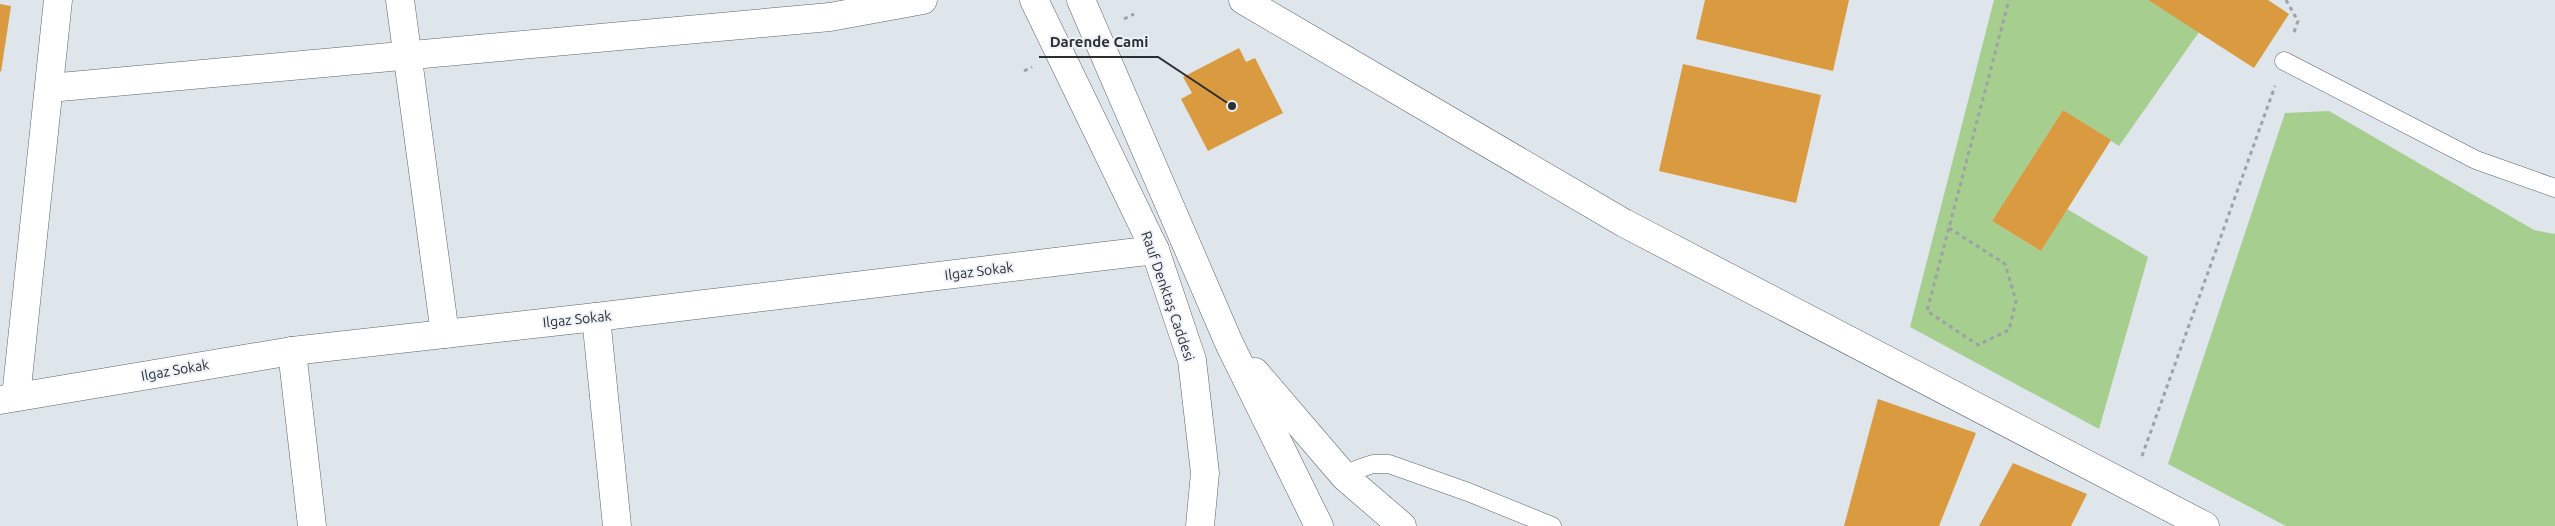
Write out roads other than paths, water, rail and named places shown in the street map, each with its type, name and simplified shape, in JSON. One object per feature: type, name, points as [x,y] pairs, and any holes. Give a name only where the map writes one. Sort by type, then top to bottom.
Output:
[{"type":"street","points":[[8,398],[49,88],[58,0]]},
{"type":"street","points":[[400,0],[444,334]]},
{"type":"street","points":[[49,88],[830,17],[923,0]]},
{"type":"street","name":"Rauf Denktaş Caddesi","points":[[1034,0],[1155,250],[1192,360],[1205,473],[1200,526]]},
{"type":"street","points":[[1081,0],[1229,343],[1319,526]]},
{"type":"street","points":[[1243,0],[1624,223],[2205,526]]},
{"type":"street","name":"Ilgaz Sokak","points":[[8,398],[292,351],[596,317],[1155,250]]},
{"type":"street","points":[[596,317],[617,526]]},
{"type":"street","points":[[1229,343],[1345,477],[1402,526]]},
{"type":"street","points":[[292,351],[312,526]]},
{"type":"lane","points":[[2284,61],[2476,160],[2555,188]]},
{"type":"lane","points":[[1345,477],[1358,469],[1373,464],[1389,464],[1468,492],[1552,526]]},
{"type":"place","name":"Darende Cami","points":[[1232,106]]}]
